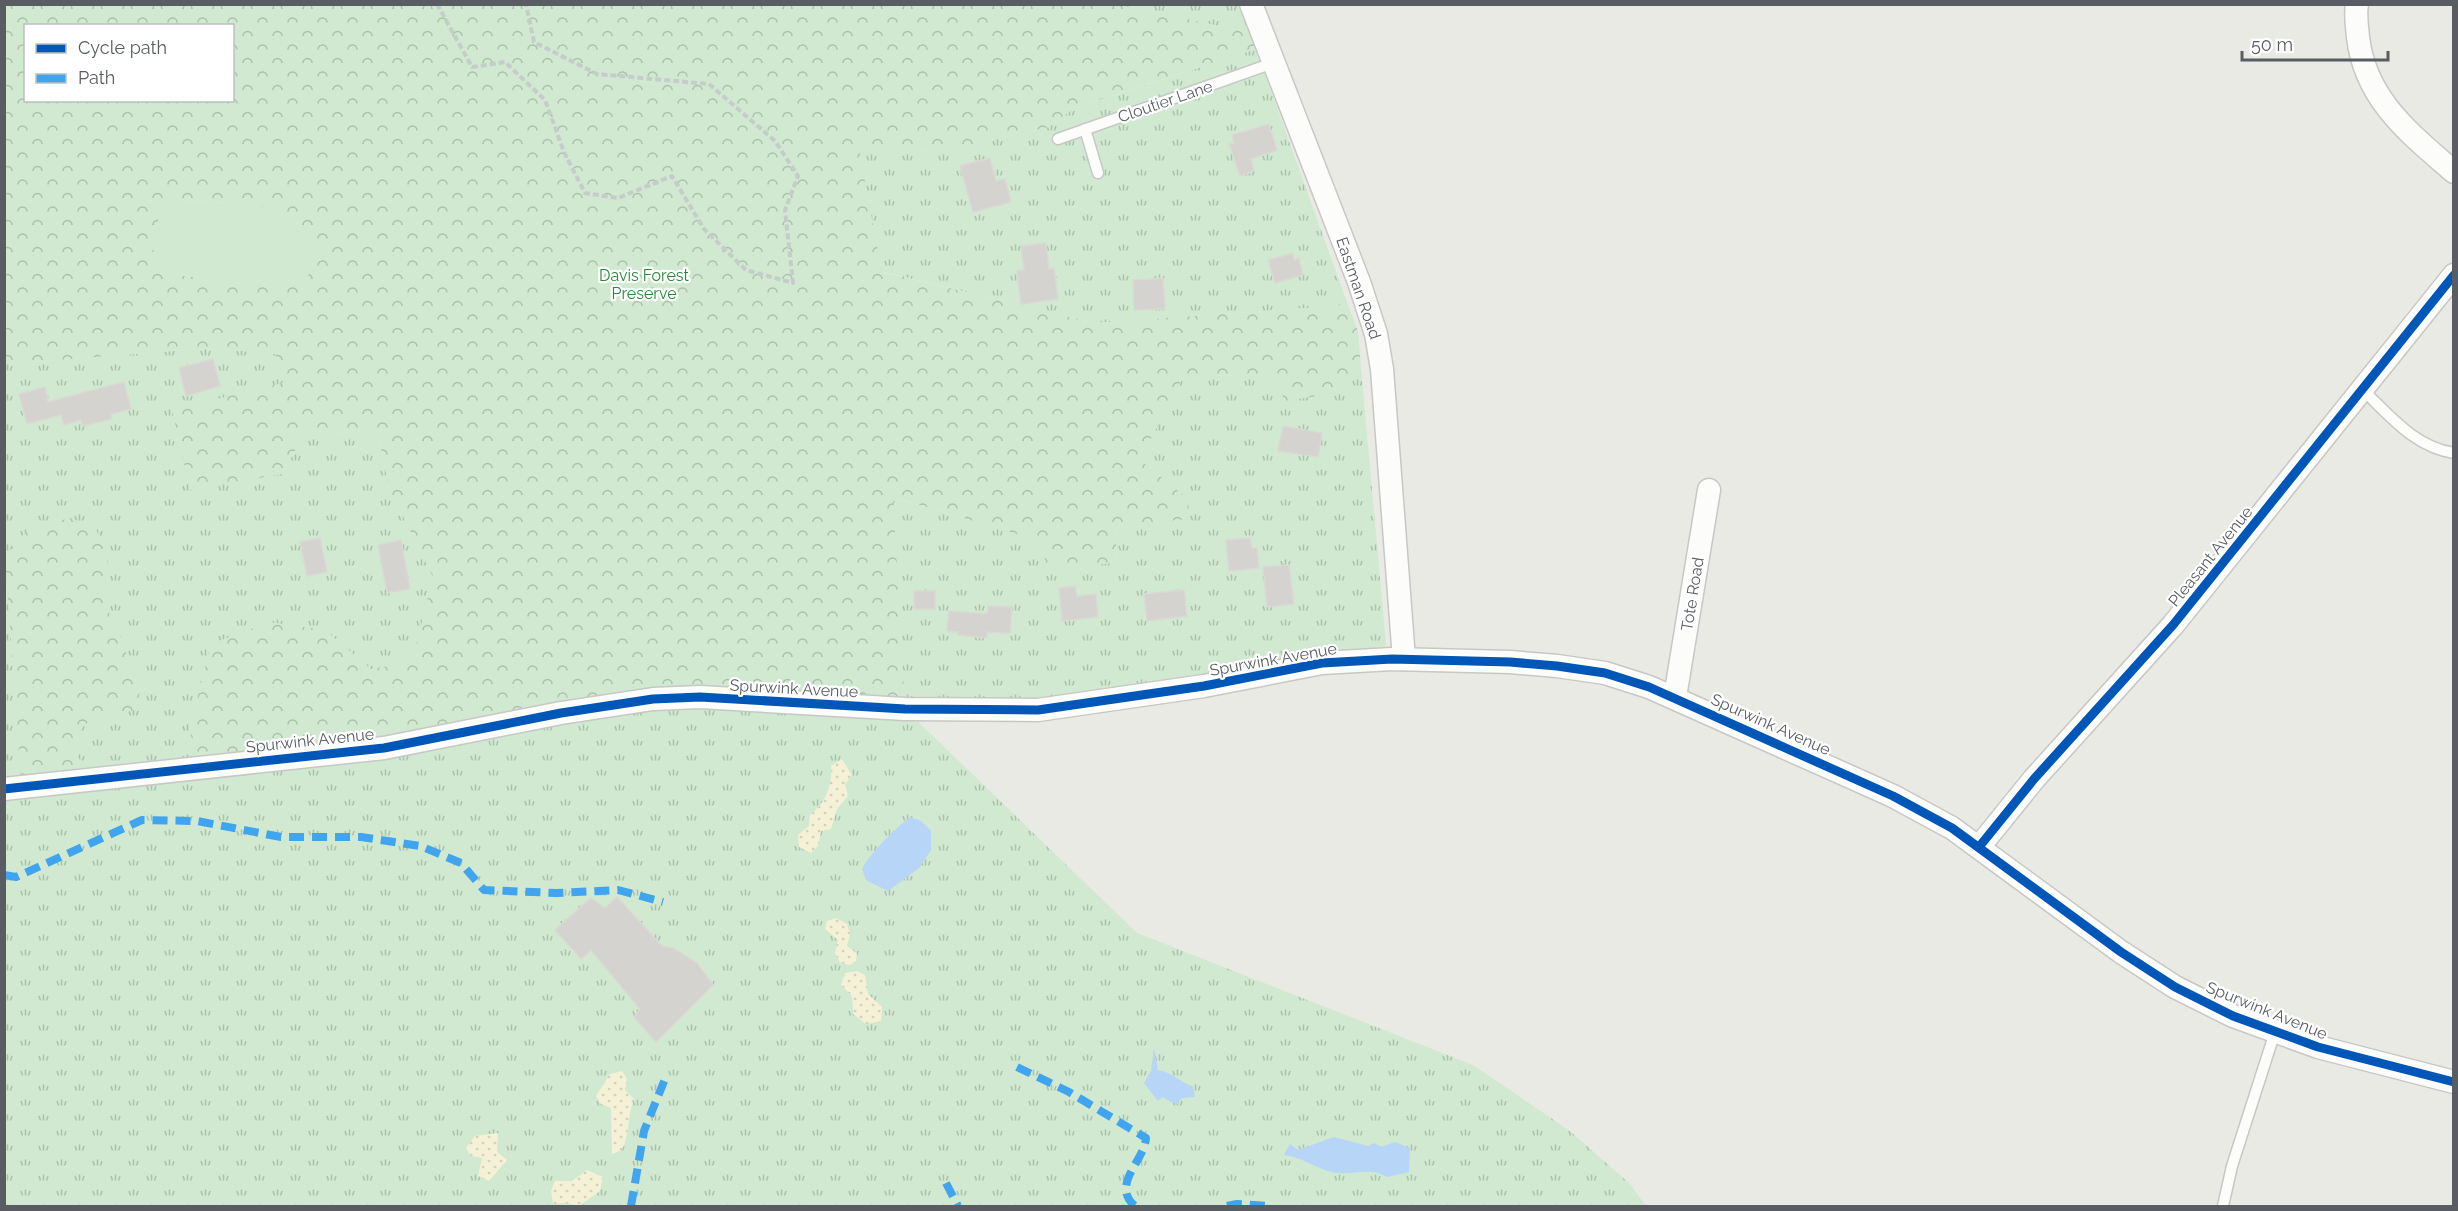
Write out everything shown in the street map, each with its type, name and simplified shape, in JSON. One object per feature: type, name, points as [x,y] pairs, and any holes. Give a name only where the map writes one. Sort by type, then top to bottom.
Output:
[{"type":"street","name":"Eastman Road","points":[[1251,4],[1356,272],[1376,334],[1382,369],[1404,659]]},
{"type":"street","points":[[2357,4],[2359,47],[2377,96],[2401,126],[2454,172]]},
{"type":"street","name":"Pleasant Avenue","points":[[1979,847],[2034,779],[2173,625],[2454,275]]},
{"type":"street","name":"Tote Road","points":[[1675,698],[1709,490]]},
{"type":"street","name":"Spurwink Avenue","points":[[4,789],[384,748],[572,711],[653,699],[700,697],[905,709],[1038,710],[1204,686],[1322,663],[1404,659],[1557,666],[1605,673],[1675,698],[1893,796],[1952,828],[2121,952],[2175,987],[2234,1016],[2275,1032],[2374,1063],[2454,1082]]},
{"type":"lane","name":"Cloutier Lane","points":[[1058,139],[1273,63]]},
{"type":"lane","points":[[1085,129],[1098,173]]},
{"type":"lane","points":[[2363,390],[2411,435],[2429,448],[2454,453]]},
{"type":"lane","points":[[2223,1206],[2232,1166],[2275,1032]]},
{"type":"path","points":[[437,4],[472,67],[505,62],[545,100],[564,152],[585,193],[618,198],[672,176],[704,230],[746,270],[793,283],[785,210],[798,176],[775,141],[709,84],[597,74],[534,42],[526,4]]},
{"type":"green space","name":"Davis Forest Preserve","points":[[1114,4],[1249,32],[1256,49],[1074,108],[1049,127],[940,152],[859,149],[882,272],[1095,323],[1348,305],[1358,331],[1361,368],[1329,394],[1286,401],[1268,374],[1183,377],[1140,460],[1189,500],[1188,519],[1115,526],[1117,563],[1045,568],[1044,542],[893,497],[905,709],[700,697],[202,766],[189,730],[211,644],[269,622],[325,630],[371,669],[412,662],[433,577],[389,488],[378,434],[306,431],[282,474],[190,490],[172,410],[287,382],[275,354],[211,348],[5,364],[5,5]],"holes":[[[174,201],[222,202],[273,210],[300,224],[286,288],[176,275]]]},
{"type":"green space","name":"Davis Forest Preserve","points":[[357,5],[1112,96],[1256,49],[1348,305],[1095,323],[884,272],[895,498],[1117,563],[1115,526],[1189,500],[1139,461],[1183,377],[1268,374],[1329,394],[1361,368],[1386,644],[1382,650],[1088,695],[905,709],[1137,933],[1473,1065],[1570,1131],[1630,1184],[1646,1206],[5,1206],[4,789],[473,732]],"holes":[[[1103,99],[1074,108],[1049,127],[940,152],[862,149]]]},
{"type":"green space","points":[[1114,5],[1239,5],[1249,32]]},
{"type":"green space","points":[[174,201],[249,204],[288,214],[302,226],[313,241],[316,252],[315,263],[304,280],[286,288],[176,275],[157,260],[152,240],[159,219]]},
{"type":"green space","points":[[211,348],[276,354],[288,382],[282,474],[306,431],[378,434],[389,488],[434,577],[412,662],[371,670],[325,630],[201,763],[5,783],[5,364]]},
{"type":"green space","points":[[72,518],[97,531],[108,561],[103,589],[111,619],[125,646],[127,659],[140,677],[141,688],[135,710],[89,721],[76,734],[75,752],[89,774],[21,781],[5,558],[25,533],[40,525]]},
{"type":"sand","points":[[842,759],[852,775],[845,784],[848,796],[837,809],[831,829],[821,831],[818,846],[811,853],[799,847],[798,835],[809,826],[810,815],[827,794],[831,780],[831,766]]},
{"type":"sand","points":[[836,918],[847,924],[850,934],[847,946],[857,953],[856,962],[849,965],[840,962],[835,953],[838,940],[825,929],[827,921]]},
{"type":"sand","points":[[857,971],[865,975],[868,994],[882,1007],[881,1021],[866,1024],[853,1014],[852,996],[841,985],[845,973]]},
{"type":"sand","points":[[622,1071],[627,1079],[625,1090],[634,1099],[622,1150],[612,1154],[611,1108],[601,1104],[596,1096],[610,1074]]},
{"type":"sand","points":[[498,1133],[497,1152],[507,1160],[489,1181],[478,1176],[482,1158],[471,1156],[466,1148],[475,1136]]},
{"type":"sand","points":[[587,1170],[603,1177],[600,1191],[579,1206],[566,1203],[553,1204],[551,1191],[555,1181],[572,1181]]},
{"type":"water","points":[[910,817],[921,821],[931,831],[931,850],[919,868],[888,891],[866,880],[862,869],[877,849]]},
{"type":"water","points":[[1154,1048],[1158,1070],[1193,1087],[1195,1097],[1182,1098],[1177,1105],[1162,1097],[1158,1101],[1144,1083],[1151,1071]]},
{"type":"water","points":[[1334,1137],[1368,1146],[1374,1143],[1381,1147],[1395,1142],[1410,1148],[1409,1172],[1387,1177],[1373,1172],[1335,1173],[1284,1155],[1290,1144],[1298,1150]]},
{"type":"building","points":[[1269,124],[1277,150],[1251,159],[1254,171],[1240,176],[1229,144],[1234,143],[1232,135]]},
{"type":"building","points":[[990,158],[996,181],[1005,179],[1011,202],[973,212],[960,166]]},
{"type":"building","points":[[1046,243],[1049,269],[1054,268],[1058,299],[1021,304],[1017,271],[1024,270],[1021,246]]},
{"type":"building","points":[[1293,253],[1294,260],[1299,258],[1303,275],[1275,283],[1268,260]]},
{"type":"building","points":[[1163,278],[1165,309],[1134,310],[1133,280]]},
{"type":"building","points":[[213,359],[220,386],[186,396],[179,368]]},
{"type":"building","points":[[124,382],[131,409],[111,414],[112,419],[83,426],[81,420],[64,425],[61,415],[27,424],[19,394],[45,387],[48,402]]},
{"type":"building","points":[[1283,426],[1322,433],[1318,457],[1278,451]]},
{"type":"building","points":[[320,538],[327,572],[307,576],[300,542]]},
{"type":"building","points":[[1250,538],[1252,548],[1257,548],[1259,568],[1229,571],[1226,540]]},
{"type":"building","points":[[401,540],[410,589],[387,593],[378,545]]},
{"type":"building","points":[[1289,565],[1294,604],[1267,607],[1263,567]]},
{"type":"building","points":[[1075,586],[1077,596],[1096,594],[1098,617],[1062,621],[1059,588]]},
{"type":"building","points":[[1184,590],[1187,616],[1147,621],[1144,594]]},
{"type":"building","points":[[914,591],[935,591],[935,609],[914,609]]},
{"type":"building","points":[[988,606],[1012,607],[1010,633],[987,632],[987,638],[958,635],[958,632],[947,631],[949,611],[987,614]]},
{"type":"building","points":[[617,897],[662,946],[673,948],[697,963],[713,985],[656,1042],[634,1017],[640,1009],[591,950],[581,959],[555,930],[591,898],[605,908]]},
{"type":"marked path","points":[[4,875],[16,877],[142,820],[197,821],[281,837],[361,837],[420,846],[461,863],[484,890],[556,893],[618,890],[663,902]]},
{"type":"marked path","points":[[1017,1067],[1069,1092],[1146,1138],[1127,1181],[1128,1198],[1135,1206]]},
{"type":"marked path","points":[[631,1206],[644,1131],[665,1079]]},
{"type":"marked path","points":[[946,1183],[958,1206]]},
{"type":"marked path","points":[[1227,1206],[1237,1204],[1268,1206]]},
{"type":"cycle path","points":[[1979,847],[2034,779],[2173,625],[2454,275]]},
{"type":"cycle path","points":[[4,789],[384,748],[561,713],[653,699],[700,697],[905,709],[1038,710],[1204,686],[1322,663],[1392,659],[1510,662],[1557,666],[1605,673],[1649,687],[1893,796],[1952,828],[2121,952],[2175,987],[2233,1016],[2318,1047],[2454,1082]]}]
